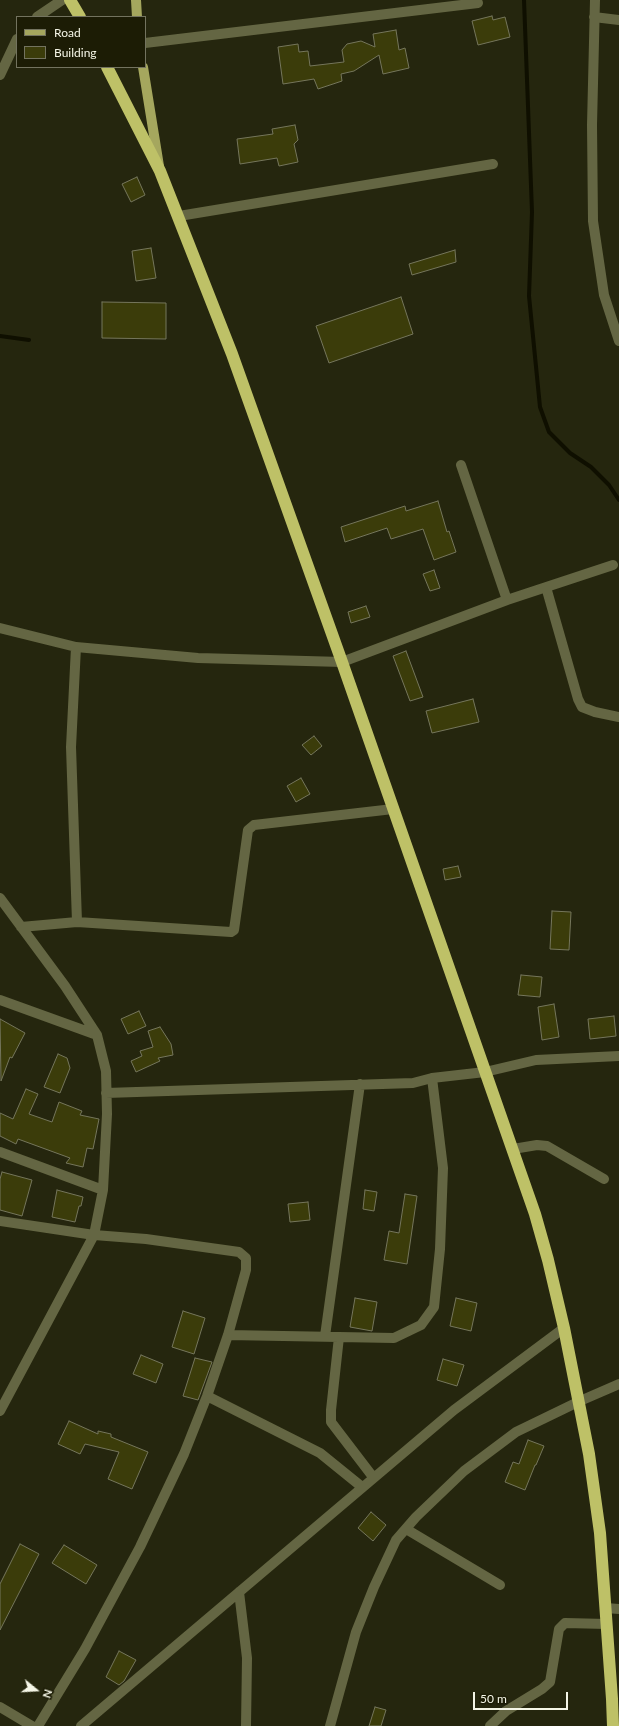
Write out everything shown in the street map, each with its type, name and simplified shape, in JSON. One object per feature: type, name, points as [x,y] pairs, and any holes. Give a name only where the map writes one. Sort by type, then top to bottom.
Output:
[{"type":"highway","points":[[70,0],[79,16]]},
{"type":"highway","points":[[108,68],[160,171],[179,216],[232,354],[513,1149],[548,1260],[580,1401],[589,1454],[600,1533],[613,1726]]},
{"type":"main road","points":[[136,0],[137,16]]},
{"type":"main road","points":[[143,68],[160,171]]},
{"type":"street","points":[[38,16],[62,0]]},
{"type":"street","points":[[595,0],[592,125],[593,222],[604,295],[619,341]]},
{"type":"street","points":[[146,43],[478,3]]},
{"type":"street","points":[[594,17],[619,20]]},
{"type":"street","points":[[0,75],[16,41]]},
{"type":"street","points":[[179,216],[494,164]]},
{"type":"street","points":[[461,465],[507,600]]},
{"type":"street","points":[[0,628],[76,647],[198,658],[342,662],[507,600],[613,565]]},
{"type":"street","points":[[546,587],[578,699],[582,707],[595,712],[619,716]]},
{"type":"street","points":[[76,647],[71,747],[77,922]]},
{"type":"street","points":[[21,927],[77,922],[231,932],[234,930],[248,830],[254,825],[393,809]]},
{"type":"street","points":[[0,898],[65,986],[97,1035],[106,1071],[104,1190],[94,1235],[0,1411]]},
{"type":"street","points":[[0,1000],[97,1035]]},
{"type":"street","points":[[106,1093],[413,1083],[432,1078],[485,1072],[536,1060],[619,1056]]},
{"type":"street","points":[[228,1335],[394,1338],[421,1325],[434,1307],[440,1249],[443,1168],[432,1078]]},
{"type":"street","points":[[325,1336],[360,1084]]},
{"type":"street","points":[[513,1149],[537,1145],[547,1146],[604,1179]]},
{"type":"street","points":[[0,1152],[104,1190]]},
{"type":"street","points":[[0,1221],[94,1235],[146,1239],[239,1252],[246,1258],[246,1270],[228,1335],[207,1396],[184,1454],[140,1547],[85,1650],[38,1726]]},
{"type":"street","points":[[81,1726],[362,1486],[454,1410],[564,1328]]},
{"type":"street","points":[[340,1337],[331,1410],[331,1422],[373,1477]]},
{"type":"street","points":[[330,1726],[356,1632],[374,1587],[396,1540],[416,1516],[464,1471],[516,1432],[619,1384]]},
{"type":"street","points":[[207,1396],[320,1453],[362,1486]]},
{"type":"street","points":[[406,1529],[500,1585]]},
{"type":"street","points":[[239,1592],[247,1658],[246,1726]]},
{"type":"street","points":[[606,1608],[619,1609]]},
{"type":"street","points":[[490,1726],[506,1711],[542,1689],[550,1682],[559,1629],[565,1623],[607,1624]]},
{"type":"street","points":[[0,1707],[32,1726]]},
{"type":"building","points":[[492,16],[493,20],[505,17],[510,37],[478,45],[472,21]]},
{"type":"building","points":[[396,30],[399,50],[405,48],[409,68],[383,74],[379,55],[354,71],[341,74],[342,81],[318,89],[314,79],[283,84],[278,47],[298,44],[299,52],[308,51],[310,66],[344,62],[342,50],[347,44],[361,41],[375,47],[373,34]]},
{"type":"building","points":[[295,125],[298,140],[294,144],[298,162],[279,166],[277,158],[240,164],[237,139],[273,134],[272,129]]},
{"type":"building","points":[[137,177],[145,195],[131,202],[122,184]]},
{"type":"building","points":[[151,248],[156,278],[136,281],[132,251]]},
{"type":"building","points":[[455,250],[456,262],[412,275],[409,264]]},
{"type":"building","points":[[401,297],[413,334],[329,363],[316,326]]},
{"type":"building","points":[[102,302],[166,303],[166,339],[102,338]]},
{"type":"building","points":[[438,501],[447,532],[449,531],[456,552],[434,560],[423,529],[391,539],[387,528],[345,542],[341,527],[405,506],[406,511]]},
{"type":"building","points":[[434,570],[440,588],[430,591],[423,574]]},
{"type":"building","points":[[366,606],[370,617],[351,623],[348,612]]},
{"type":"building","points":[[406,651],[423,697],[410,701],[393,656]]},
{"type":"building","points":[[473,699],[479,722],[432,733],[426,711]]},
{"type":"building","points":[[314,736],[322,746],[311,755],[302,745]]},
{"type":"building","points":[[301,778],[310,794],[296,802],[287,786]]},
{"type":"building","points":[[458,866],[461,877],[445,880],[443,869]]},
{"type":"building","points":[[552,911],[571,912],[569,950],[550,949]]},
{"type":"building","points":[[521,975],[542,977],[540,997],[518,995]]},
{"type":"building","points":[[554,1004],[559,1037],[542,1040],[538,1007]]},
{"type":"building","points":[[139,1011],[146,1026],[128,1034],[121,1019]]},
{"type":"building","points":[[614,1016],[616,1036],[590,1039],[588,1019]]},
{"type":"building","points":[[0,1019],[25,1033],[12,1058],[10,1057],[1,1081]]},
{"type":"building","points":[[160,1027],[171,1044],[173,1055],[158,1058],[160,1061],[136,1072],[131,1061],[142,1056],[140,1051],[153,1047],[148,1031]]},
{"type":"building","points":[[58,1054],[67,1058],[70,1068],[60,1093],[44,1087]]},
{"type":"building","points":[[26,1089],[38,1094],[29,1114],[52,1122],[59,1102],[82,1111],[80,1115],[99,1119],[93,1149],[87,1148],[83,1167],[66,1163],[70,1158],[18,1139],[16,1144],[0,1136],[0,1113],[13,1119]]},
{"type":"building","points":[[2,1172],[32,1180],[22,1216],[0,1210],[0,1179]]},
{"type":"building","points":[[57,1190],[83,1197],[75,1222],[52,1217]]},
{"type":"building","points":[[365,1190],[377,1192],[374,1211],[363,1209]]},
{"type":"building","points":[[405,1194],[417,1196],[407,1264],[384,1260],[389,1231],[399,1233]]},
{"type":"building","points":[[308,1202],[310,1220],[290,1222],[288,1204]]},
{"type":"building","points":[[355,1298],[377,1302],[372,1331],[350,1327]]},
{"type":"building","points":[[456,1298],[477,1303],[471,1331],[450,1326]]},
{"type":"building","points":[[183,1311],[205,1318],[194,1354],[172,1347]]},
{"type":"building","points":[[141,1355],[163,1364],[156,1383],[133,1374]]},
{"type":"building","points":[[195,1358],[212,1362],[198,1400],[183,1396]]},
{"type":"building","points":[[443,1359],[464,1365],[457,1386],[437,1380]]},
{"type":"building","points":[[69,1421],[98,1434],[98,1431],[111,1434],[111,1437],[148,1452],[132,1489],[108,1479],[119,1452],[85,1444],[80,1454],[58,1444]]},
{"type":"building","points":[[528,1440],[544,1446],[525,1490],[505,1482],[513,1462],[519,1464]]},
{"type":"building","points":[[371,1512],[386,1525],[373,1541],[358,1528]]},
{"type":"building","points":[[20,1544],[39,1554],[0,1630],[0,1584]]},
{"type":"building","points":[[64,1545],[97,1565],[86,1584],[52,1563]]},
{"type":"building","points":[[119,1651],[136,1660],[124,1681],[119,1685],[106,1677]]},
{"type":"building","points":[[375,1707],[386,1710],[381,1726],[369,1726]]},
{"type":"waterway","points":[[524,0],[532,212],[529,296],[540,407],[549,432],[570,453],[591,467],[609,485],[619,500]]},
{"type":"waterway","points":[[0,336],[29,340]]}]
